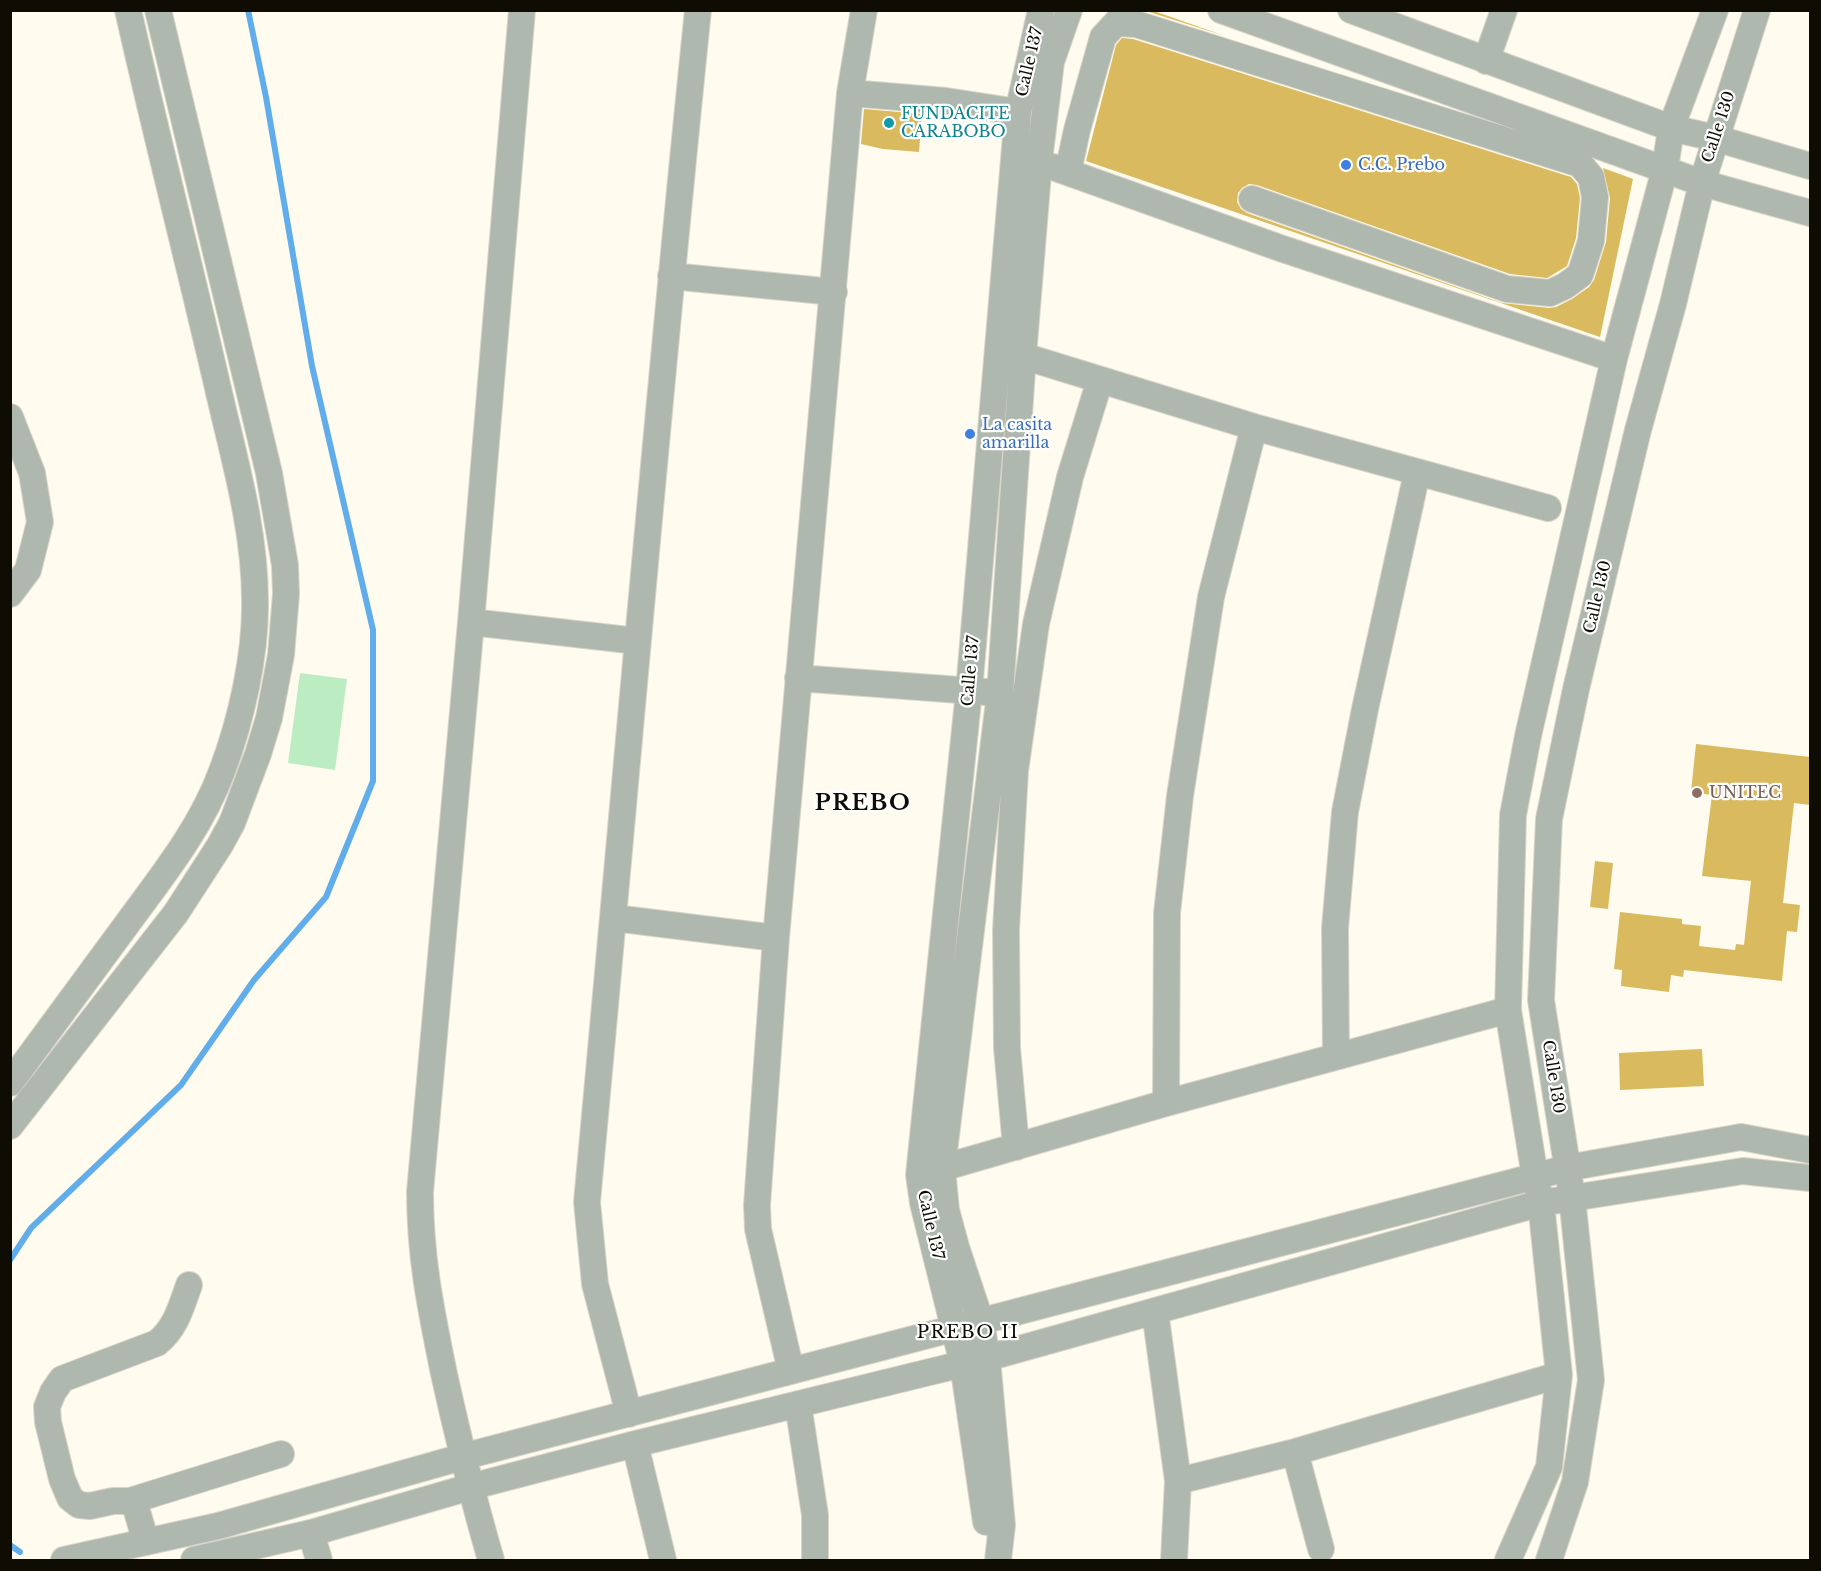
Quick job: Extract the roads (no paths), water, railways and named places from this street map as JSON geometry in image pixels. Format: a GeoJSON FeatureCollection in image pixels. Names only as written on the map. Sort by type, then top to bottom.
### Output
{"type":"FeatureCollection","features":[{"type":"Feature","properties":{"kind":"street"},"geometry":{"type":"LineString","coordinates":[[491,1560],[462,1457],[428,1295],[422,1259],[420,1192],[471,622],[522,10]]}},
{"type":"Feature","properties":{"kind":"street"},"geometry":{"type":"LineString","coordinates":[[629,1414],[595,1284],[587,1202],[637,641],[698,10]]}},
{"type":"Feature","properties":{"kind":"street"},"geometry":{"type":"LineString","coordinates":[[790,1371],[758,1229],[757,1205],[776,938],[850,93],[864,10]]}},
{"type":"Feature","properties":{"kind":"street","name":"Calle 137"},"geometry":{"type":"LineString","coordinates":[[975,1361],[955,1328],[923,1203],[919,1175],[969,691],[1018,112],[1041,10]]}},
{"type":"Feature","properties":{"kind":"street"},"geometry":{"type":"LineString","coordinates":[[985,1560],[988,1536],[975,1361],[981,1322],[946,1210],[942,1168],[1000,693],[1039,161],[1051,62],[1069,10]]}},
{"type":"Feature","properties":{"kind":"street"},"geometry":{"type":"LineString","coordinates":[[1221,10],[1702,183],[1810,213]]}},
{"type":"Feature","properties":{"kind":"street"},"geometry":{"type":"LineString","coordinates":[[1351,10],[1671,128],[1715,138],[1810,166]]}},
{"type":"Feature","properties":{"kind":"street"},"geometry":{"type":"LineString","coordinates":[[1486,61],[1504,10]]}},
{"type":"Feature","properties":{"kind":"street","name":"Calle 130"},"geometry":{"type":"LineString","coordinates":[[1508,1560],[1548,1467],[1559,1375],[1541,1203],[1508,1010],[1513,815],[1528,736],[1614,359],[1665,169],[1671,128],[1714,10]]}},
{"type":"Feature","properties":{"kind":"street","name":"Calle 130"},"geometry":{"type":"LineString","coordinates":[[1549,1560],[1575,1482],[1591,1380],[1572,1197],[1541,1000],[1549,819],[1576,689],[1638,430],[1702,183],[1757,10]]}},
{"type":"Feature","properties":{"kind":"street"},"geometry":{"type":"LineString","coordinates":[[10,1083],[174,860],[200,819],[221,773],[239,720],[249,668],[256,604],[254,561],[239,481],[130,21],[160,17],[269,473],[284,556],[286,594],[281,655],[269,718],[232,823],[176,913],[10,1126]]}},
{"type":"Feature","properties":{"kind":"street"},"geometry":{"type":"LineString","coordinates":[[1068,172],[1077,130],[1104,37],[1116,23],[1136,24],[1580,164],[1591,177],[1595,197],[1591,241],[1581,275],[1550,293],[1507,289],[1252,199]]}},
{"type":"Feature","properties":{"kind":"street"},"geometry":{"type":"LineString","coordinates":[[850,93],[946,101],[1018,112]]}},
{"type":"Feature","properties":{"kind":"street"},"geometry":{"type":"LineString","coordinates":[[1039,161],[1280,248],[1614,359]]}},
{"type":"Feature","properties":{"kind":"street"},"geometry":{"type":"LineString","coordinates":[[671,276],[834,292]]}},
{"type":"Feature","properties":{"kind":"street"},"geometry":{"type":"LineString","coordinates":[[1023,356],[1254,427],[1548,508]]}},
{"type":"Feature","properties":{"kind":"street"},"geometry":{"type":"LineString","coordinates":[[1016,1147],[1007,1048],[1006,930],[1016,771],[1036,624],[1070,477],[1100,380]]}},
{"type":"Feature","properties":{"kind":"street"},"geometry":{"type":"LineString","coordinates":[[10,417],[32,473],[40,522],[28,570],[10,594]]}},
{"type":"Feature","properties":{"kind":"street"},"geometry":{"type":"LineString","coordinates":[[1166,1103],[1167,913],[1180,796],[1211,597],[1254,427]]}},
{"type":"Feature","properties":{"kind":"street"},"geometry":{"type":"LineString","coordinates":[[1336,1056],[1335,928],[1345,812],[1365,709],[1417,473]]}},
{"type":"Feature","properties":{"kind":"street"},"geometry":{"type":"LineString","coordinates":[[471,622],[637,641]]}},
{"type":"Feature","properties":{"kind":"street"},"geometry":{"type":"LineString","coordinates":[[798,678],[1000,693]]}},
{"type":"Feature","properties":{"kind":"street"},"geometry":{"type":"LineString","coordinates":[[150,892],[176,913]]}},
{"type":"Feature","properties":{"kind":"street"},"geometry":{"type":"LineString","coordinates":[[614,918],[776,938]]}},
{"type":"Feature","properties":{"kind":"street"},"geometry":{"type":"LineString","coordinates":[[942,1168],[1166,1103],[1508,1010]]}},
{"type":"Feature","properties":{"kind":"street"},"geometry":{"type":"LineString","coordinates":[[64,1560],[218,1526],[462,1457],[1567,1168],[1741,1137],[1810,1150]]}},
{"type":"Feature","properties":{"kind":"street"},"geometry":{"type":"LineString","coordinates":[[194,1560],[311,1533],[470,1486],[975,1361],[1541,1203],[1743,1171],[1810,1178]]}},
{"type":"Feature","properties":{"kind":"street"},"geometry":{"type":"LineString","coordinates":[[189,1285],[177,1319],[167,1335],[157,1343],[62,1379],[53,1392],[47,1407],[48,1422],[70,1498],[79,1505],[90,1506],[113,1501],[130,1501],[281,1454]]}},
{"type":"Feature","properties":{"kind":"street"},"geometry":{"type":"LineString","coordinates":[[1155,1311],[1178,1481],[1174,1560]]}},
{"type":"Feature","properties":{"kind":"street"},"geometry":{"type":"LineString","coordinates":[[975,1361],[1002,1525],[998,1560]]}},
{"type":"Feature","properties":{"kind":"street"},"geometry":{"type":"LineString","coordinates":[[1178,1481],[1295,1452],[1559,1375]]}},
{"type":"Feature","properties":{"kind":"street"},"geometry":{"type":"LineString","coordinates":[[798,1404],[814,1515],[815,1560]]}},
{"type":"Feature","properties":{"kind":"street"},"geometry":{"type":"LineString","coordinates":[[635,1444],[663,1560]]}},
{"type":"Feature","properties":{"kind":"street"},"geometry":{"type":"LineString","coordinates":[[1295,1452],[1322,1549]]}},
{"type":"Feature","properties":{"kind":"street"},"geometry":{"type":"LineString","coordinates":[[130,1501],[136,1508],[146,1542]]}},
{"type":"Feature","properties":{"kind":"street"},"geometry":{"type":"LineString","coordinates":[[311,1533],[319,1560]]}},
{"type":"Feature","properties":{"kind":"waterway"},"geometry":{"type":"LineString","coordinates":[[10,1260],[31,1228],[181,1085],[254,980],[326,897],[373,781],[373,630],[312,366],[266,97],[248,10]]}},
{"type":"Feature","properties":{"kind":"waterway"},"geometry":{"type":"LineString","coordinates":[[10,1545],[20,1552]]}},
{"type":"Feature","properties":{"kind":"place","name":"FUNDACITE CARABOBO"},"geometry":{"type":"Point","coordinates":[889,123]}},
{"type":"Feature","properties":{"kind":"place","name":"C.C. Prebo"},"geometry":{"type":"Point","coordinates":[1346,165]}},
{"type":"Feature","properties":{"kind":"place","name":"La casita amarilla"},"geometry":{"type":"Point","coordinates":[970,434]}},
{"type":"Feature","properties":{"kind":"place","name":"UNITEC"},"geometry":{"type":"Point","coordinates":[1697,793]}},
{"type":"Feature","properties":{"kind":"district","name":"PREBO"},"geometry":{"type":"Point","coordinates":[863,804]}},
{"type":"Feature","properties":{"kind":"district","name":"PREBO II"},"geometry":{"type":"Point","coordinates":[968,1333]}}]}
